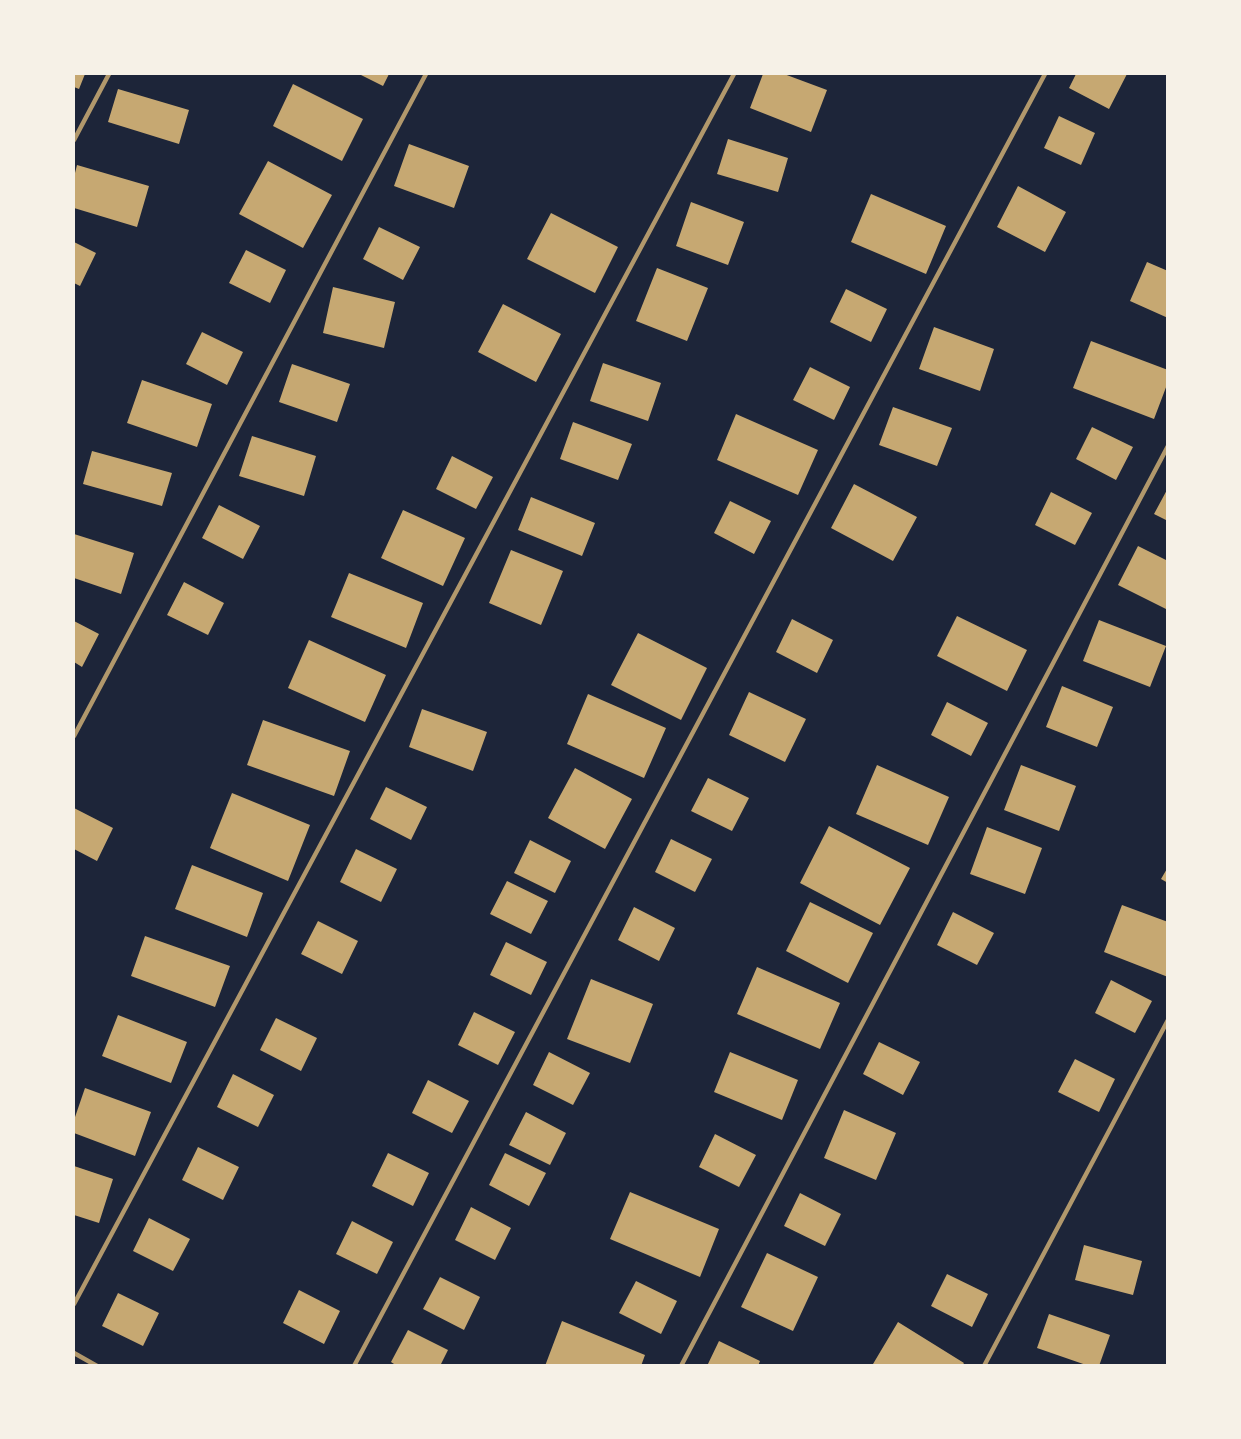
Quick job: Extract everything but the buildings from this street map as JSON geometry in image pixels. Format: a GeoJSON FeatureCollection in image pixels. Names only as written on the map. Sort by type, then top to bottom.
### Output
{"type":"FeatureCollection","features":[{"type":"Feature","properties":{"kind":"lane"},"geometry":{"type":"LineString","coordinates":[[74,140],[109,74]]}},
{"type":"Feature","properties":{"kind":"lane"},"geometry":{"type":"LineString","coordinates":[[74,736],[426,74]]}},
{"type":"Feature","properties":{"kind":"lane"},"geometry":{"type":"LineString","coordinates":[[74,1304],[734,74]]}},
{"type":"Feature","properties":{"kind":"lane"},"geometry":{"type":"LineString","coordinates":[[354,1365],[1045,74]]}},
{"type":"Feature","properties":{"kind":"lane"},"geometry":{"type":"LineString","coordinates":[[681,1365],[1167,446]]}},
{"type":"Feature","properties":{"kind":"lane"},"geometry":{"type":"LineString","coordinates":[[984,1365],[1167,1020]]}},
{"type":"Feature","properties":{"kind":"lane"},"geometry":{"type":"LineString","coordinates":[[74,1353],[97,1365]]}},
{"type":"Feature","properties":{"kind":"shaded area"},"geometry":{"type":"Polygon","coordinates":[[[74,74],[1167,74],[1167,1365],[74,1365],[74,74]]]}}]}
